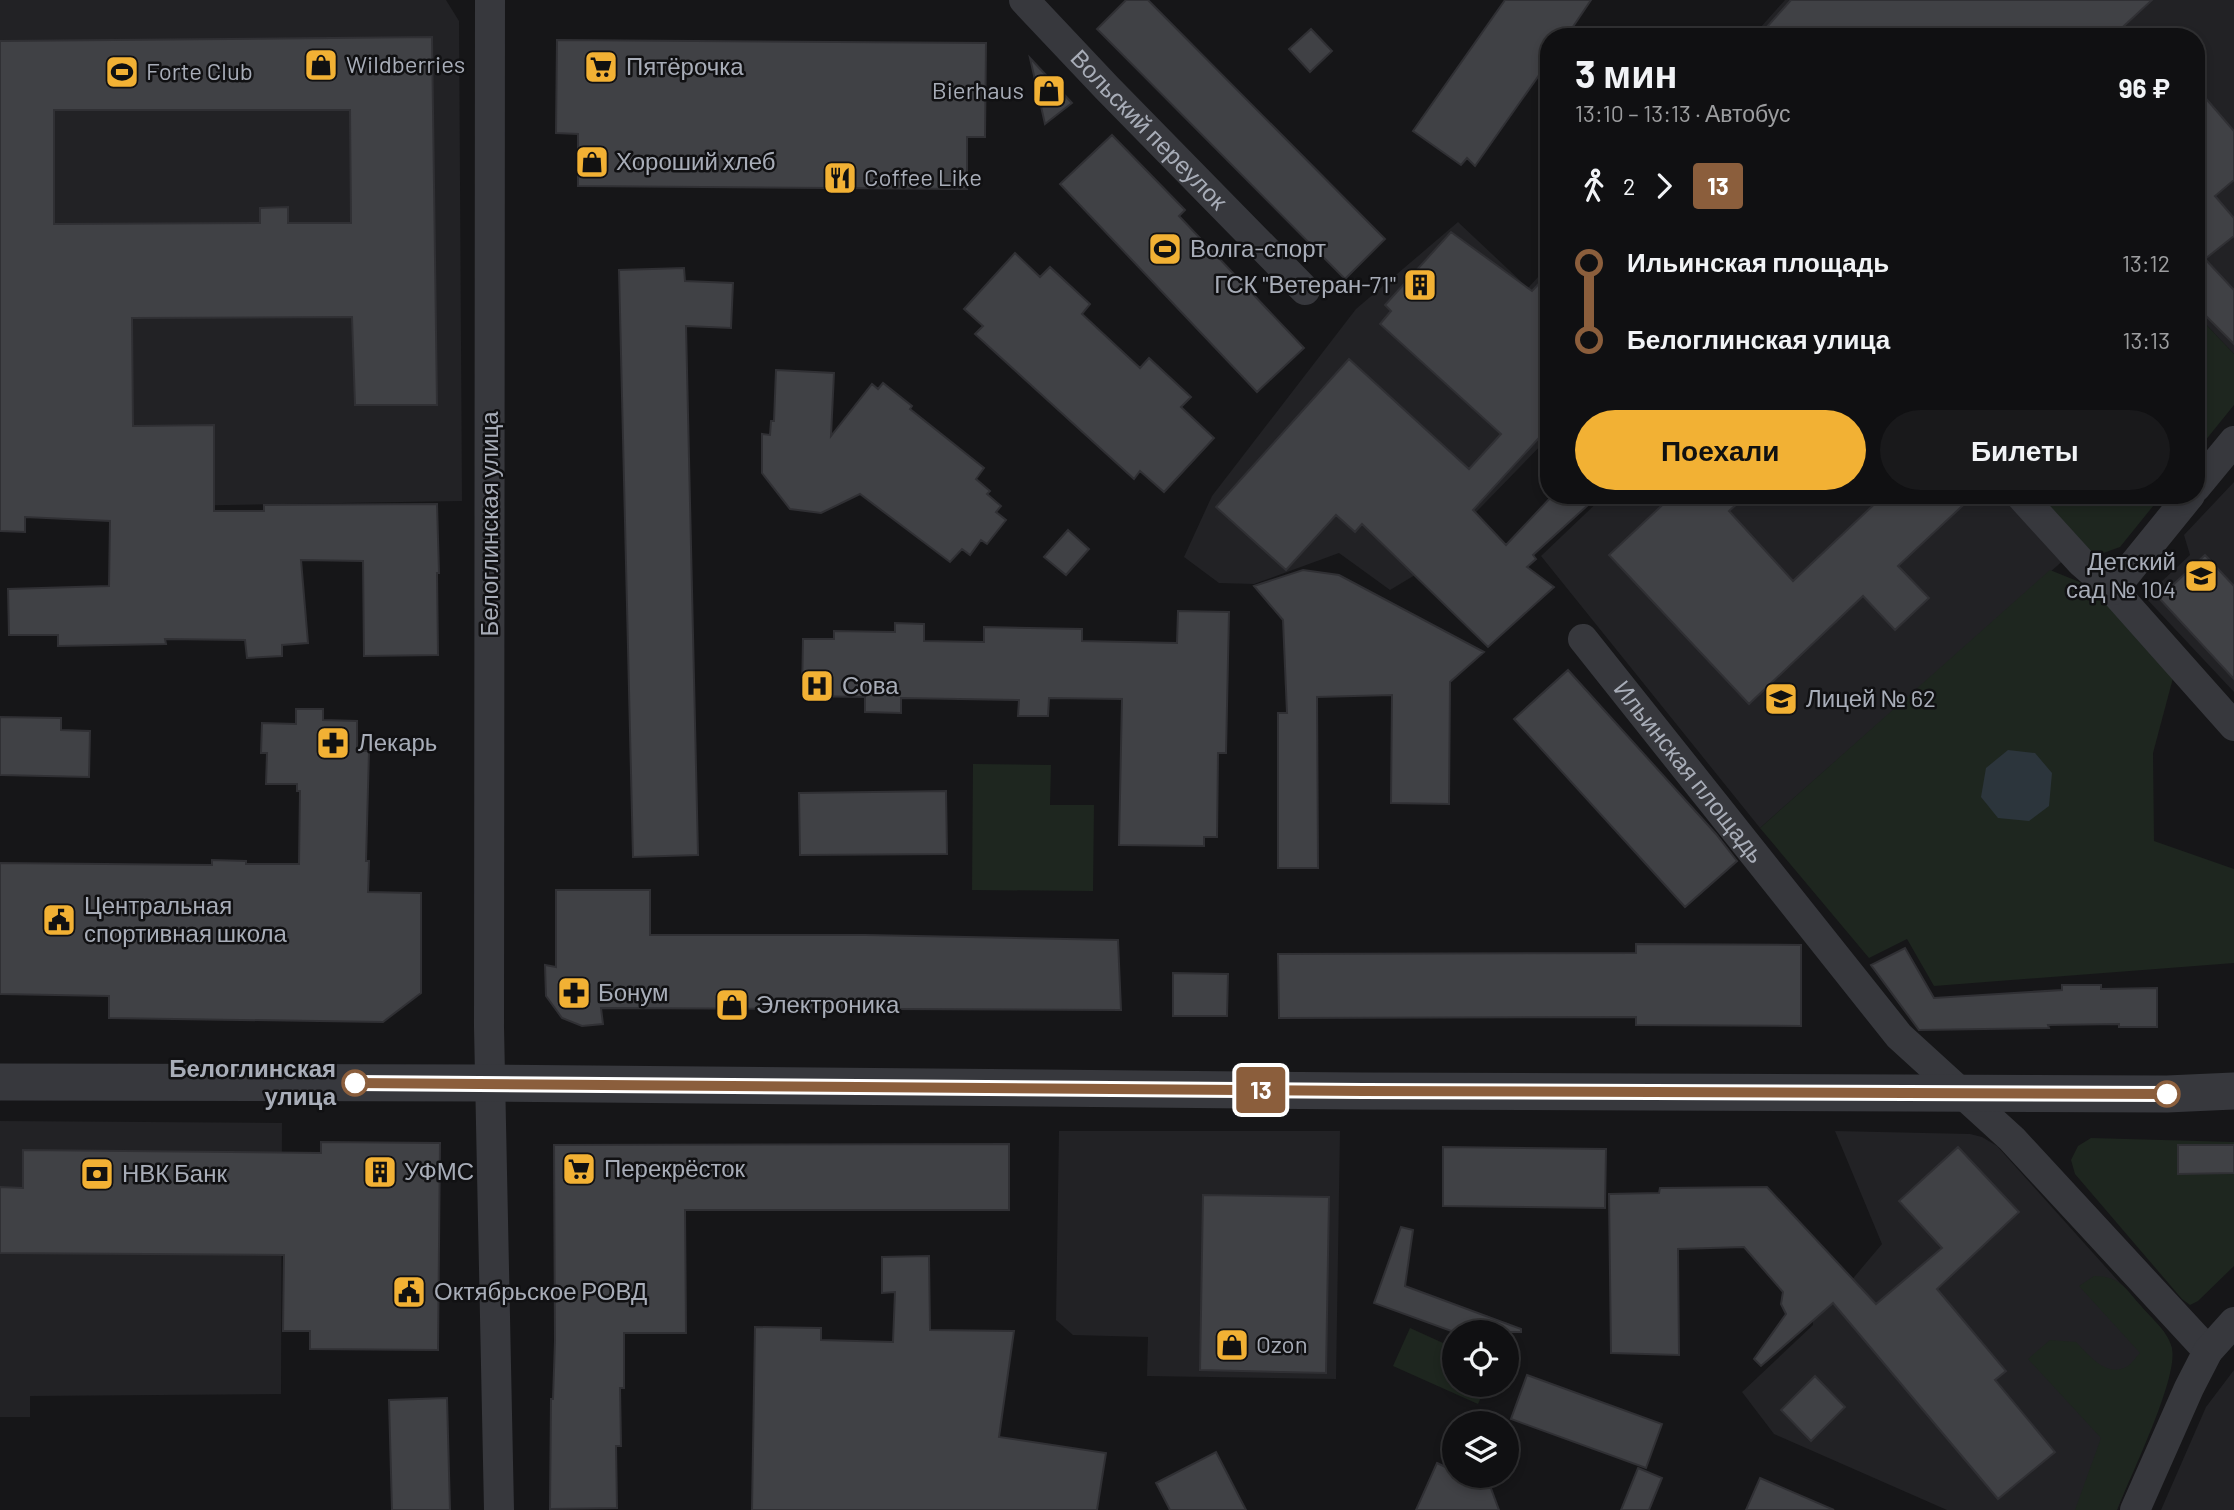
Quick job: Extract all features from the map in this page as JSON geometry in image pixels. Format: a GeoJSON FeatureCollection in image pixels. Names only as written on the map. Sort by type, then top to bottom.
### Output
{"type":"FeatureCollection","features":[{"type":"Feature","properties":{"kind":"street","name":"Белоглинская улица"},"geometry":{"type":"LineString","coordinates":[[490,0],[490,1083],[499,1510]]}},
{"type":"Feature","properties":{"kind":"street","name":"Вольский переулок"},"geometry":{"type":"LineString","coordinates":[[1024,0],[1305,290]]}},
{"type":"Feature","properties":{"kind":"street"},"geometry":{"type":"LineString","coordinates":[[2205,476],[2234,441]]}},
{"type":"Feature","properties":{"kind":"street"},"geometry":{"type":"LineString","coordinates":[[2028,504],[2081,562],[2113,590],[2234,726]]}},
{"type":"Feature","properties":{"kind":"street"},"geometry":{"type":"LineString","coordinates":[[2113,590],[2183,504]]}},
{"type":"Feature","properties":{"kind":"street","name":"Ильинская площадь"},"geometry":{"type":"LineString","coordinates":[[1583,639],[1899,1036],[2012,1139],[2208,1351]]}},
{"type":"Feature","properties":{"kind":"street"},"geometry":{"type":"LineString","coordinates":[[0,1082],[490,1083],[1363,1091],[2167,1094],[2234,1091]]}},
{"type":"Feature","properties":{"kind":"street"},"geometry":{"type":"LineString","coordinates":[[2135,1510],[2208,1351],[2234,1322]]}},
{"type":"Feature","properties":{"kind":"shaded area"},"geometry":{"type":"Polygon","coordinates":[[[0,0],[446,0],[459,21],[462,501],[0,509],[0,0]]]}},
{"type":"Feature","properties":{"kind":"shaded area"},"geometry":{"type":"Polygon","coordinates":[[[1785,0],[2234,0],[2234,354],[2205,323],[2205,28],[1760,28],[1785,0]]]}},
{"type":"Feature","properties":{"kind":"shaded area"},"geometry":{"type":"Polygon","coordinates":[[[1458,222],[1528,288],[1540,275],[1540,446],[1415,575],[1390,590],[1339,553],[1254,584],[1219,583],[1184,557],[1212,496],[1356,309],[1458,222]]]}},
{"type":"Feature","properties":{"kind":"shaded area"},"geometry":{"type":"Polygon","coordinates":[[[2205,323],[2234,354],[2234,405],[2205,441],[2205,323]]]}},
{"type":"Feature","properties":{"kind":"shaded area","name":"Детский сад № 104"},"geometry":{"type":"Polygon","coordinates":[[[2234,482],[2234,692],[2145,597],[2190,555],[2184,535],[2234,482]]]}},
{"type":"Feature","properties":{"kind":"shaded area","name":"Лицей № 62"},"geometry":{"type":"Polygon","coordinates":[[[1596,504],[2015,504],[2066,558],[1760,828],[1541,556],[1596,504]]]}},
{"type":"Feature","properties":{"kind":"shaded area"},"geometry":{"type":"Polygon","coordinates":[[[2048,504],[2155,504],[2120,547],[2095,556],[2048,504]]]}},
{"type":"Feature","properties":{"kind":"shaded area"},"geometry":{"type":"Polygon","coordinates":[[[2050,570],[2092,587],[2173,678],[2153,753],[2154,841],[2234,869],[2234,963],[1934,986],[1907,939],[1869,958],[1760,828],[2050,570]]]}},
{"type":"Feature","properties":{"kind":"shaded area"},"geometry":{"type":"Polygon","coordinates":[[[2008,750],[2035,753],[2052,773],[2049,806],[2029,821],[1998,818],[1981,797],[1986,768],[2008,750]]]}},
{"type":"Feature","properties":{"kind":"shaded area"},"geometry":{"type":"Polygon","coordinates":[[[973,764],[1051,765],[1050,805],[1094,805],[1093,891],[972,890],[973,764]]]}},
{"type":"Feature","properties":{"kind":"shaded area"},"geometry":{"type":"Polygon","coordinates":[[[0,1121],[282,1123],[281,1394],[30,1396],[30,1417],[0,1417],[0,1121]]]}},
{"type":"Feature","properties":{"kind":"shaded area"},"geometry":{"type":"Polygon","coordinates":[[[1059,1131],[1340,1131],[1336,1379],[1147,1376],[1148,1337],[1073,1335],[1056,1320],[1059,1131]]]}},
{"type":"Feature","properties":{"kind":"shaded area"},"geometry":{"type":"Polygon","coordinates":[[[1835,1131],[1970,1134],[1982,1137],[1997,1146],[2164,1332],[2172,1348],[2163,1396],[2117,1510],[1947,1510],[1774,1434],[1742,1392],[1813,1325],[1813,1319],[1850,1282],[1882,1244],[1835,1131]]]}},
{"type":"Feature","properties":{"kind":"shaded area"},"geometry":{"type":"Polygon","coordinates":[[[2091,1138],[2234,1142],[2234,1266],[2198,1301],[2190,1305],[2182,1299],[2075,1174],[2071,1160],[2078,1146],[2091,1138]]]}},
{"type":"Feature","properties":{"kind":"shaded area"},"geometry":{"type":"Polygon","coordinates":[[[2094,1276],[2110,1278],[2126,1289],[2164,1331],[2172,1349],[2172,1363],[2161,1404],[2117,1510],[2075,1510],[2101,1438],[2028,1359],[2050,1340],[2076,1342],[2099,1364],[2113,1370],[2128,1366],[2140,1353],[2079,1286],[2094,1276]]]}},
{"type":"Feature","properties":{"kind":"shaded area"},"geometry":{"type":"Polygon","coordinates":[[[1410,1328],[1442,1343],[1442,1388],[1393,1366],[1410,1328]]]}},
{"type":"Feature","properties":{"kind":"shaded area"},"geometry":{"type":"Polygon","coordinates":[[[2234,1370],[2234,1510],[2161,1510],[2206,1407],[2234,1370]]]}},
{"type":"Feature","properties":{"kind":"shaded area"},"geometry":{"type":"Polygon","coordinates":[[[1462,1397],[1481,1397],[1478,1404],[1462,1397]]]}},
{"type":"Feature","properties":{"kind":"building"},"geometry":{"type":"Polygon","coordinates":[[[1126,0],[1148,0],[1385,239],[1345,279],[1097,29],[1126,0]]]}},
{"type":"Feature","properties":{"kind":"building"},"geometry":{"type":"Polygon","coordinates":[[[1505,0],[1591,0],[1572,28],[1540,28],[1540,74],[1475,166],[1467,158],[1461,165],[1413,131],[1505,0]]]}},
{"type":"Feature","properties":{"kind":"building"},"geometry":{"type":"Polygon","coordinates":[[[1791,0],[2152,0],[2122,28],[1766,28],[1791,0]]]}},
{"type":"Feature","properties":{"kind":"building"},"geometry":{"type":"Polygon","coordinates":[[[1311,29],[1332,51],[1310,72],[1289,49],[1311,29]]]}},
{"type":"Feature","properties":{"kind":"building"},"geometry":{"type":"Polygon","coordinates":[[[432,37],[437,405],[355,405],[352,317],[132,318],[133,426],[214,425],[214,511],[264,511],[264,505],[437,504],[438,655],[364,656],[363,561],[301,560],[308,643],[282,645],[282,656],[247,658],[245,640],[165,639],[166,644],[58,646],[58,635],[9,635],[8,589],[109,586],[110,521],[25,517],[25,532],[0,531],[0,41],[432,37]],[[54,110],[54,224],[260,223],[260,208],[288,207],[288,223],[351,223],[350,110],[54,110]]]}},
{"type":"Feature","properties":{"kind":"building"},"geometry":{"type":"Polygon","coordinates":[[[557,40],[986,43],[985,137],[967,137],[967,189],[578,186],[578,134],[556,133],[557,40]]]}},
{"type":"Feature","properties":{"kind":"building","name":"Bierhaus"},"geometry":{"type":"Polygon","coordinates":[[[1030,58],[1072,103],[1045,124],[1030,58]]]}},
{"type":"Feature","properties":{"kind":"building"},"geometry":{"type":"Polygon","coordinates":[[[2205,97],[2234,131],[2234,180],[2215,196],[2234,218],[2234,236],[2205,259],[2205,97]]]}},
{"type":"Feature","properties":{"kind":"building","name":"Волга-спорт"},"geometry":{"type":"Polygon","coordinates":[[[1112,135],[1185,210],[1179,216],[1304,348],[1257,392],[1060,184],[1112,135]]]}},
{"type":"Feature","properties":{"kind":"building"},"geometry":{"type":"Polygon","coordinates":[[[1451,232],[1532,291],[1540,283],[1540,437],[1473,510],[1506,545],[1545,504],[1589,504],[1533,555],[1536,559],[1527,567],[1554,587],[1488,647],[1362,524],[1355,532],[1336,515],[1286,570],[1216,507],[1349,359],[1469,469],[1501,434],[1380,324],[1391,311],[1385,305],[1451,232]]]}},
{"type":"Feature","properties":{"kind":"building"},"geometry":{"type":"Polygon","coordinates":[[[1015,253],[1040,277],[1050,267],[1090,304],[1082,314],[1140,368],[1149,358],[1191,397],[1181,407],[1214,438],[1164,492],[1140,471],[1134,479],[975,334],[983,326],[964,309],[1015,253]]]}},
{"type":"Feature","properties":{"kind":"building"},"geometry":{"type":"Polygon","coordinates":[[[2205,259],[2234,290],[2234,344],[2205,315],[2205,259]]]}},
{"type":"Feature","properties":{"kind":"building"},"geometry":{"type":"Polygon","coordinates":[[[684,268],[685,281],[733,283],[731,328],[686,326],[698,855],[633,857],[619,270],[684,268]]]}},
{"type":"Feature","properties":{"kind":"building"},"geometry":{"type":"Polygon","coordinates":[[[776,370],[834,373],[831,436],[872,384],[878,389],[883,383],[912,406],[910,409],[984,468],[976,479],[990,491],[987,494],[1001,506],[996,512],[1006,520],[987,544],[981,540],[970,555],[962,549],[950,562],[860,494],[821,513],[790,509],[762,473],[762,434],[770,435],[771,421],[774,421],[776,370]]]}},
{"type":"Feature","properties":{"kind":"building"},"geometry":{"type":"Polygon","coordinates":[[[1663,504],[1737,504],[1729,511],[1793,581],[1874,504],[1964,504],[1898,566],[1929,598],[1895,630],[1863,596],[1749,704],[1609,555],[1663,504]]]}},
{"type":"Feature","properties":{"kind":"building"},"geometry":{"type":"Polygon","coordinates":[[[1068,530],[1089,549],[1066,575],[1044,557],[1068,530]]]}},
{"type":"Feature","properties":{"kind":"building"},"geometry":{"type":"Polygon","coordinates":[[[2205,555],[2234,586],[2234,679],[2159,598],[2205,555]]]}},
{"type":"Feature","properties":{"kind":"building"},"geometry":{"type":"Polygon","coordinates":[[[1303,570],[1339,575],[1484,652],[1450,682],[1449,804],[1391,803],[1392,695],[1317,697],[1318,868],[1278,868],[1278,713],[1287,713],[1283,620],[1254,586],[1303,570]]]}},
{"type":"Feature","properties":{"kind":"building"},"geometry":{"type":"Polygon","coordinates":[[[1178,611],[1229,612],[1226,753],[1218,753],[1217,837],[1204,837],[1204,846],[1119,845],[1122,699],[1049,698],[1048,716],[1018,716],[1019,700],[901,698],[901,713],[865,712],[865,697],[802,696],[803,639],[834,639],[834,631],[895,632],[895,623],[924,624],[924,641],[984,642],[984,627],[1082,629],[1082,641],[1177,643],[1178,611]]]}},
{"type":"Feature","properties":{"kind":"building"},"geometry":{"type":"Polygon","coordinates":[[[1568,670],[1716,834],[1737,861],[1685,907],[1514,719],[1568,670]]]}},
{"type":"Feature","properties":{"kind":"building"},"geometry":{"type":"Polygon","coordinates":[[[296,709],[323,709],[323,720],[357,721],[357,751],[369,751],[366,861],[369,861],[368,892],[421,893],[421,993],[383,1022],[109,1018],[109,996],[0,994],[0,863],[212,865],[212,860],[246,861],[246,864],[299,864],[300,791],[297,791],[297,784],[266,784],[267,753],[261,753],[262,723],[296,724],[296,709]]]}},
{"type":"Feature","properties":{"kind":"building"},"geometry":{"type":"Polygon","coordinates":[[[0,717],[61,718],[61,730],[90,731],[89,777],[0,775],[0,717]]]}},
{"type":"Feature","properties":{"kind":"building"},"geometry":{"type":"Polygon","coordinates":[[[946,791],[947,854],[800,855],[799,793],[946,791]]]}},
{"type":"Feature","properties":{"kind":"building"},"geometry":{"type":"Polygon","coordinates":[[[556,890],[650,890],[650,935],[866,935],[1118,940],[1121,1010],[601,1008],[603,1024],[582,1026],[562,1018],[546,996],[545,965],[556,967],[556,890]]]}},
{"type":"Feature","properties":{"kind":"building"},"geometry":{"type":"Polygon","coordinates":[[[1636,944],[1801,945],[1801,1026],[1636,1025],[1636,1017],[1279,1018],[1278,954],[1636,953],[1636,944]]]}},
{"type":"Feature","properties":{"kind":"building"},"geometry":{"type":"Polygon","coordinates":[[[1905,948],[1934,998],[2062,990],[2062,985],[2101,985],[2101,989],[2157,988],[2157,1027],[2119,1027],[2119,1024],[1919,1030],[1871,965],[1905,948]]]}},
{"type":"Feature","properties":{"kind":"building"},"geometry":{"type":"Polygon","coordinates":[[[1173,973],[1228,974],[1227,1016],[1173,1016],[1173,973]]]}},
{"type":"Feature","properties":{"kind":"building"},"geometry":{"type":"Polygon","coordinates":[[[321,1142],[440,1143],[438,1350],[310,1349],[310,1331],[283,1331],[284,1255],[0,1253],[0,1187],[23,1188],[23,1150],[321,1153],[321,1142]]]}},
{"type":"Feature","properties":{"kind":"building"},"geometry":{"type":"Polygon","coordinates":[[[1009,1144],[1009,1210],[685,1210],[686,1333],[624,1333],[624,1388],[620,1388],[621,1446],[616,1446],[617,1508],[550,1509],[551,1399],[555,1341],[554,1145],[1009,1144]]]}},
{"type":"Feature","properties":{"kind":"building"},"geometry":{"type":"Polygon","coordinates":[[[2178,1145],[2234,1145],[2234,1173],[2178,1174],[2178,1145]]]}},
{"type":"Feature","properties":{"kind":"building"},"geometry":{"type":"Polygon","coordinates":[[[1443,1147],[1606,1149],[1605,1208],[1443,1206],[1443,1147]]]}},
{"type":"Feature","properties":{"kind":"building"},"geometry":{"type":"Polygon","coordinates":[[[1958,1147],[2019,1212],[1937,1289],[2006,1371],[1995,1380],[2055,1452],[1998,1499],[1833,1303],[1761,1366],[1754,1359],[1786,1314],[1781,1304],[1783,1292],[1744,1247],[1678,1249],[1679,1355],[1611,1353],[1609,1194],[1659,1193],[1660,1188],[1767,1187],[1876,1304],[1942,1248],[1899,1201],[1958,1147]]]}},
{"type":"Feature","properties":{"kind":"building"},"geometry":{"type":"Polygon","coordinates":[[[1203,1195],[1329,1197],[1326,1373],[1200,1370],[1203,1195]]]}},
{"type":"Feature","properties":{"kind":"building"},"geometry":{"type":"Polygon","coordinates":[[[1401,1227],[1413,1230],[1405,1286],[1497,1320],[1442,1320],[1442,1328],[1374,1303],[1401,1227]]]}},
{"type":"Feature","properties":{"kind":"building"},"geometry":{"type":"Polygon","coordinates":[[[929,1256],[930,1330],[1014,1331],[999,1437],[1106,1453],[1097,1510],[752,1510],[755,1327],[821,1328],[821,1340],[893,1342],[895,1292],[882,1293],[882,1257],[929,1256]]]}},
{"type":"Feature","properties":{"kind":"building"},"geometry":{"type":"Polygon","coordinates":[[[1527,1375],[1662,1424],[1646,1468],[1519,1422],[1519,1411],[1514,1411],[1527,1375]]]}},
{"type":"Feature","properties":{"kind":"building"},"geometry":{"type":"Polygon","coordinates":[[[1815,1376],[1845,1407],[1811,1441],[1781,1410],[1815,1376]]]}},
{"type":"Feature","properties":{"kind":"building"},"geometry":{"type":"Polygon","coordinates":[[[447,1398],[450,1510],[392,1510],[389,1400],[447,1398]]]}},
{"type":"Feature","properties":{"kind":"building"},"geometry":{"type":"Polygon","coordinates":[[[1216,1452],[1246,1510],[1170,1510],[1156,1483],[1216,1452]]]}},
{"type":"Feature","properties":{"kind":"building"},"geometry":{"type":"Polygon","coordinates":[[[1437,1463],[1442,1465],[1442,1488],[1491,1488],[1499,1510],[1416,1510],[1437,1463]]]}},
{"type":"Feature","properties":{"kind":"building"},"geometry":{"type":"Polygon","coordinates":[[[1638,1468],[1662,1478],[1649,1510],[1621,1510],[1638,1468]]]}},
{"type":"Feature","properties":{"kind":"building"},"geometry":{"type":"Polygon","coordinates":[[[1760,1478],[1834,1510],[1746,1510],[1760,1478]]]}},
{"type":"Feature","properties":{"kind":"bus line","name":"13"},"geometry":{"type":"LineString","coordinates":[[355,1083],[2167,1094]]}},
{"type":"Feature","properties":{"kind":"place","name":"Wildberries"},"geometry":{"type":"Point","coordinates":[321,65]}},
{"type":"Feature","properties":{"kind":"place","name":"Пятёрочка"},"geometry":{"type":"Point","coordinates":[601,67]}},
{"type":"Feature","properties":{"kind":"place","name":"Forte Club"},"geometry":{"type":"Point","coordinates":[122,72]}},
{"type":"Feature","properties":{"kind":"place","name":"Bierhaus"},"geometry":{"type":"Point","coordinates":[1049,91]}},
{"type":"Feature","properties":{"kind":"place","name":"Хороший хлеб"},"geometry":{"type":"Point","coordinates":[592,162]}},
{"type":"Feature","properties":{"kind":"place","name":"Coffee Like"},"geometry":{"type":"Point","coordinates":[840,178]}},
{"type":"Feature","properties":{"kind":"place","name":"Волга-спорт"},"geometry":{"type":"Point","coordinates":[1165,249]}},
{"type":"Feature","properties":{"kind":"place","name":"ГСК \"Ветеран-71\""},"geometry":{"type":"Point","coordinates":[1420,285]}},
{"type":"Feature","properties":{"kind":"place","name":"Детский сад № 104"},"geometry":{"type":"Point","coordinates":[2201,576]}},
{"type":"Feature","properties":{"kind":"place","name":"Сова"},"geometry":{"type":"Point","coordinates":[817,686]}},
{"type":"Feature","properties":{"kind":"place","name":"Лицей № 62"},"geometry":{"type":"Point","coordinates":[1781,699]}},
{"type":"Feature","properties":{"kind":"place","name":"Лекарь"},"geometry":{"type":"Point","coordinates":[333,743]}},
{"type":"Feature","properties":{"kind":"place","name":"Центральная спортивная школа"},"geometry":{"type":"Point","coordinates":[59,920]}},
{"type":"Feature","properties":{"kind":"place","name":"Бонум"},"geometry":{"type":"Point","coordinates":[574,993]}},
{"type":"Feature","properties":{"kind":"place","name":"Электроника"},"geometry":{"type":"Point","coordinates":[732,1005]}},
{"type":"Feature","properties":{"kind":"place","name":"Белоглинская улица"},"geometry":{"type":"Point","coordinates":[355,1083]}},
{"type":"Feature","properties":{"kind":"place","name":"Перекрёсток"},"geometry":{"type":"Point","coordinates":[579,1169]}},
{"type":"Feature","properties":{"kind":"place","name":"УФМС"},"geometry":{"type":"Point","coordinates":[380,1172]}},
{"type":"Feature","properties":{"kind":"place","name":"НВК Банк"},"geometry":{"type":"Point","coordinates":[97,1174]}},
{"type":"Feature","properties":{"kind":"place","name":"Октябрьское РОВД"},"geometry":{"type":"Point","coordinates":[409,1292]}},
{"type":"Feature","properties":{"kind":"place","name":"Ozon"},"geometry":{"type":"Point","coordinates":[1232,1345]}}]}
